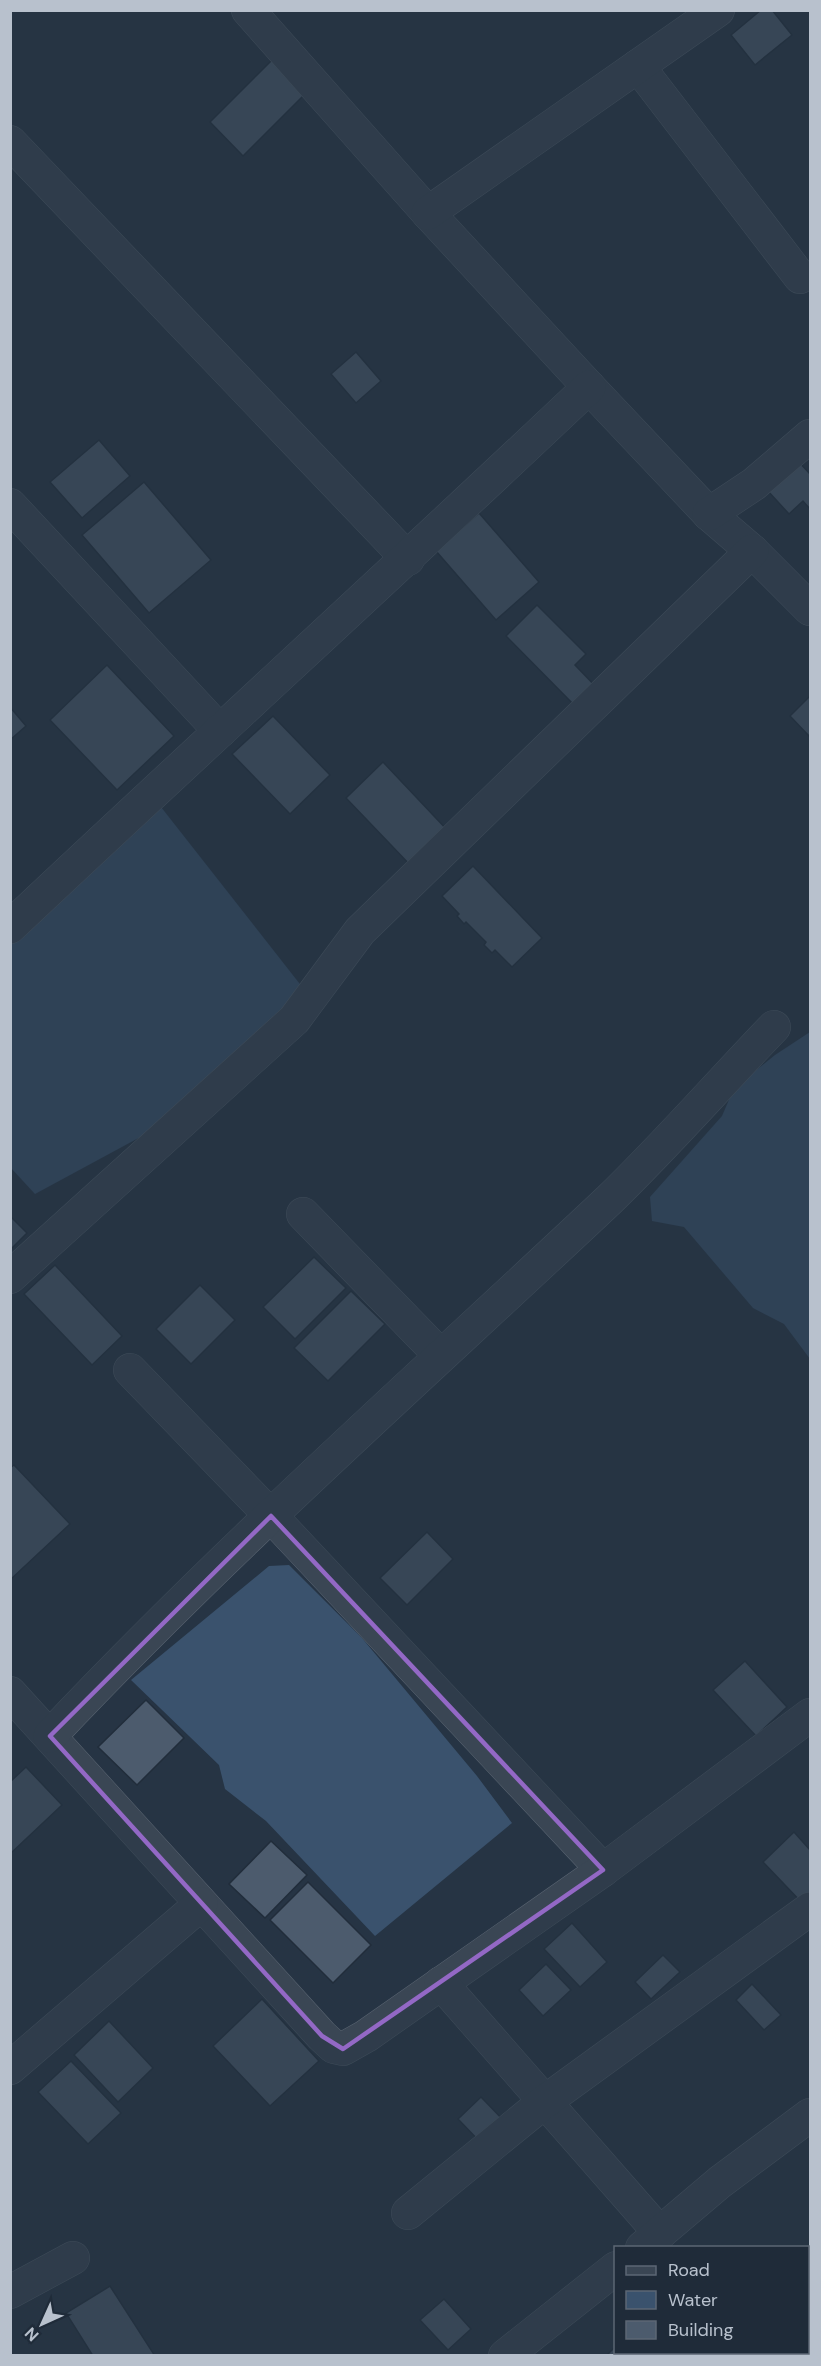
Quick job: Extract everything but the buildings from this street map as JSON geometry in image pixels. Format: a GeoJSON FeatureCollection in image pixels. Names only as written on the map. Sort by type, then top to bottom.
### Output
{"type":"FeatureCollection","features":[{"type":"Feature","properties":{"kind":"street"},"geometry":{"type":"LineString","coordinates":[[248,10],[428,213],[589,387],[709,514],[752,551],[810,609]]}},
{"type":"Feature","properties":{"kind":"street"},"geometry":{"type":"LineString","coordinates":[[428,213],[718,10]]}},
{"type":"Feature","properties":{"kind":"street"},"geometry":{"type":"LineString","coordinates":[[638,66],[800,277]]}},
{"type":"Feature","properties":{"kind":"street"},"geometry":{"type":"LineString","coordinates":[[10,142],[408,559]]}},
{"type":"Feature","properties":{"kind":"street"},"geometry":{"type":"LineString","coordinates":[[10,927],[408,559],[589,387]]}},
{"type":"Feature","properties":{"kind":"street"},"geometry":{"type":"LineString","coordinates":[[709,514],[754,484],[810,436]]}},
{"type":"Feature","properties":{"kind":"street"},"geometry":{"type":"LineString","coordinates":[[10,505],[220,731]]}},
{"type":"Feature","properties":{"kind":"street"},"geometry":{"type":"LineString","coordinates":[[10,1277],[294,1020],[360,930],[752,551]]}},
{"type":"Feature","properties":{"kind":"street"},"geometry":{"type":"LineString","coordinates":[[50,1736],[271,1516],[440,1355],[611,1198],[774,1027]]}},
{"type":"Feature","properties":{"kind":"street"},"geometry":{"type":"LineString","coordinates":[[303,1214],[440,1355]]}},
{"type":"Feature","properties":{"kind":"street"},"geometry":{"type":"LineString","coordinates":[[130,1370],[271,1516],[603,1870]]}},
{"type":"Feature","properties":{"kind":"street"},"geometry":{"type":"LineString","coordinates":[[10,1693],[201,1905],[334,2047],[343,2049],[366,2037],[603,1870],[810,1715]]}},
{"type":"Feature","properties":{"kind":"street"},"geometry":{"type":"LineString","coordinates":[[10,2068],[201,1905]]}},
{"type":"Feature","properties":{"kind":"street"},"geometry":{"type":"LineString","coordinates":[[408,2213],[543,2103],[810,1909]]}},
{"type":"Feature","properties":{"kind":"street"},"geometry":{"type":"LineString","coordinates":[[441,1983],[543,2103],[651,2240],[720,2182],[810,2115]]}},
{"type":"Feature","properties":{"kind":"street"},"geometry":{"type":"LineString","coordinates":[[10,2292],[73,2258]]}},
{"type":"Feature","properties":{"kind":"street"},"geometry":{"type":"LineString","coordinates":[[505,2355],[614,2269]]}},
{"type":"Feature","properties":{"kind":"highlighted area"},"geometry":{"type":"Polygon","coordinates":[[[271,1516],[603,1870],[343,2049],[322,2036],[50,1736],[271,1516]]]}},
{"type":"Feature","properties":{"kind":"water"},"geometry":{"type":"Polygon","coordinates":[[[150,793],[303,988],[194,1108],[35,1194],[11,1168],[11,926],[150,793]]]}},
{"type":"Feature","properties":{"kind":"water"},"geometry":{"type":"Polygon","coordinates":[[[810,1032],[810,1359],[784,1324],[753,1308],[684,1227],[652,1221],[650,1197],[722,1116],[734,1088],[775,1055],[810,1032]]]}},
{"type":"Feature","properties":{"kind":"water"},"geometry":{"type":"Polygon","coordinates":[[[289,1565],[362,1638],[477,1776],[512,1823],[375,1936],[266,1821],[225,1789],[219,1765],[131,1680],[269,1566],[289,1565]]]}}]}
